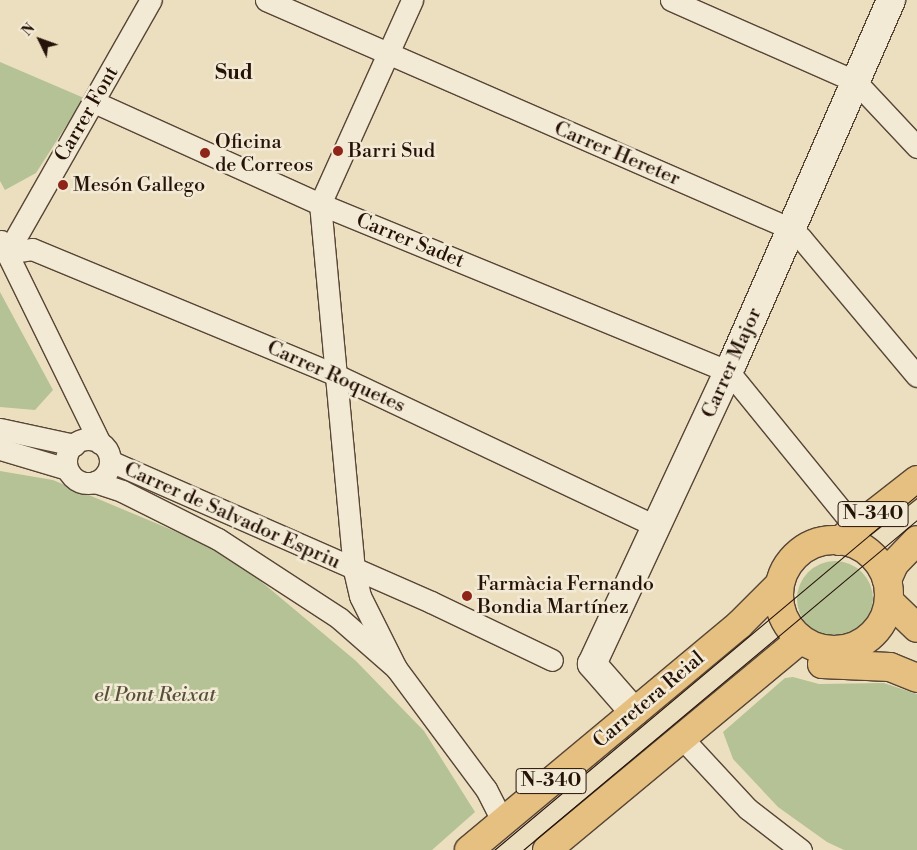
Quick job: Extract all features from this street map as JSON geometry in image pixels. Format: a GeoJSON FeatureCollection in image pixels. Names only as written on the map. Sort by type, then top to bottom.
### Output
{"type":"FeatureCollection","features":[{"type":"Feature","properties":{"kind":"main road","name":"N-340"},"geometry":{"type":"LineString","coordinates":[[779,585],[788,565],[798,554],[824,541],[848,533],[917,480]]}},
{"type":"Feature","properties":{"kind":"main road","name":"N-340"},"geometry":{"type":"LineString","coordinates":[[848,533],[865,550],[889,591]]}},
{"type":"Feature","properties":{"kind":"main road","name":"N-340"},"geometry":{"type":"LineString","coordinates":[[861,644],[877,631],[889,591],[894,564],[917,540]]}},
{"type":"Feature","properties":{"kind":"main road","name":"Carretera Reial"},"geometry":{"type":"LineString","coordinates":[[469,850],[739,625],[779,585]]}},
{"type":"Feature","properties":{"kind":"main road"},"geometry":{"type":"LineString","coordinates":[[779,585],[783,618],[800,640],[820,648],[840,649],[861,644],[917,663]]}},
{"type":"Feature","properties":{"kind":"main road"},"geometry":{"type":"LineString","coordinates":[[889,591],[905,621],[917,628]]}},
{"type":"Feature","properties":{"kind":"main road","name":"N-340"},"geometry":{"type":"LineString","coordinates":[[547,850],[800,640]]}},
{"type":"Feature","properties":{"kind":"main road"},"geometry":{"type":"LineString","coordinates":[[771,664],[795,659],[834,665],[871,665],[890,667],[917,678]]}},
{"type":"Feature","properties":{"kind":"street","name":"Carrer Font"},"geometry":{"type":"LineString","coordinates":[[4,247],[94,102],[151,0]]}},
{"type":"Feature","properties":{"kind":"street","name":"Carrer Hereter"},"geometry":{"type":"LineString","coordinates":[[266,0],[789,228],[801,238],[917,376]]}},
{"type":"Feature","properties":{"kind":"street"},"geometry":{"type":"LineString","coordinates":[[354,570],[320,204],[412,0]]}},
{"type":"Feature","properties":{"kind":"street"},"geometry":{"type":"LineString","coordinates":[[671,0],[855,81],[917,147]]}},
{"type":"Feature","properties":{"kind":"street","name":"Carrer Major"},"geometry":{"type":"LineString","coordinates":[[634,712],[592,664],[658,528],[729,372],[789,228],[891,0]]}},
{"type":"Feature","properties":{"kind":"street","name":"Carrer Sadet"},"geometry":{"type":"LineString","coordinates":[[94,102],[320,204],[729,372]]}},
{"type":"Feature","properties":{"kind":"street"},"geometry":{"type":"LineString","coordinates":[[0,449],[67,469],[78,481],[95,482],[103,478],[105,452],[4,247]]}},
{"type":"Feature","properties":{"kind":"street","name":"Carrer Roquetes"},"geometry":{"type":"LineString","coordinates":[[4,247],[32,249],[336,375],[658,528]]}},
{"type":"Feature","properties":{"kind":"street"},"geometry":{"type":"LineString","coordinates":[[729,372],[847,517],[848,533]]}},
{"type":"Feature","properties":{"kind":"street"},"geometry":{"type":"LineString","coordinates":[[0,428],[74,445]]}},
{"type":"Feature","properties":{"kind":"street"},"geometry":{"type":"LineString","coordinates":[[67,469],[68,452],[82,440],[105,452]]}},
{"type":"Feature","properties":{"kind":"street","name":"Carrer de Salvador Espriu"},"geometry":{"type":"LineString","coordinates":[[105,452],[354,570],[432,602],[552,660]]}},
{"type":"Feature","properties":{"kind":"street","name":"Carrer de Salvador Espriu"},"geometry":{"type":"LineString","coordinates":[[95,482],[122,491],[218,539],[339,618],[396,668]]}},
{"type":"Feature","properties":{"kind":"street","name":"Carrer de Salvador Espriu"},"geometry":{"type":"LineString","coordinates":[[354,570],[360,596],[396,668],[486,789],[503,822]]}},
{"type":"Feature","properties":{"kind":"street"},"geometry":{"type":"LineString","coordinates":[[681,737],[748,809],[800,850]]}},
{"type":"Feature","properties":{"kind":"green space"},"geometry":{"type":"Polygon","coordinates":[[[0,62],[84,98],[36,173],[5,190],[0,181],[0,62]]]}},
{"type":"Feature","properties":{"kind":"green space"},"geometry":{"type":"Polygon","coordinates":[[[0,292],[53,390],[35,410],[0,407],[0,292]]]}},
{"type":"Feature","properties":{"kind":"green space","name":"el Pont Reixat"},"geometry":{"type":"Polygon","coordinates":[[[0,471],[53,480],[227,553],[356,661],[424,731],[475,812],[432,850],[0,850],[0,471]]]}},
{"type":"Feature","properties":{"kind":"green space"},"geometry":{"type":"Polygon","coordinates":[[[835,561],[850,564],[862,572],[870,584],[873,599],[870,614],[862,626],[850,634],[835,637],[820,634],[808,626],[800,614],[797,599],[800,584],[808,572],[820,564],[835,561]]]}},
{"type":"Feature","properties":{"kind":"green space"},"geometry":{"type":"Polygon","coordinates":[[[793,677],[819,684],[884,683],[917,694],[917,850],[844,850],[827,842],[778,807],[733,759],[723,732],[785,678],[793,677]]]}},
{"type":"Feature","properties":{"kind":"tram line"},"geometry":{"type":"LineString","coordinates":[[494,850],[917,495]]}},
{"type":"Feature","properties":{"kind":"tram line"},"geometry":{"type":"LineString","coordinates":[[523,850],[917,520]]}},
{"type":"Feature","properties":{"kind":"place","name":"Barri Sud"},"geometry":{"type":"Point","coordinates":[338,151]}},
{"type":"Feature","properties":{"kind":"place","name":"Oficina de Correos"},"geometry":{"type":"Point","coordinates":[205,153]}},
{"type":"Feature","properties":{"kind":"place","name":"Mesón Gallego"},"geometry":{"type":"Point","coordinates":[63,185]}},
{"type":"Feature","properties":{"kind":"place","name":"Farmàcia Fernando Bondia Martínez"},"geometry":{"type":"Point","coordinates":[467,596]}},
{"type":"Feature","properties":{"kind":"district","name":"Sud"},"geometry":{"type":"Point","coordinates":[234,73]}}]}
